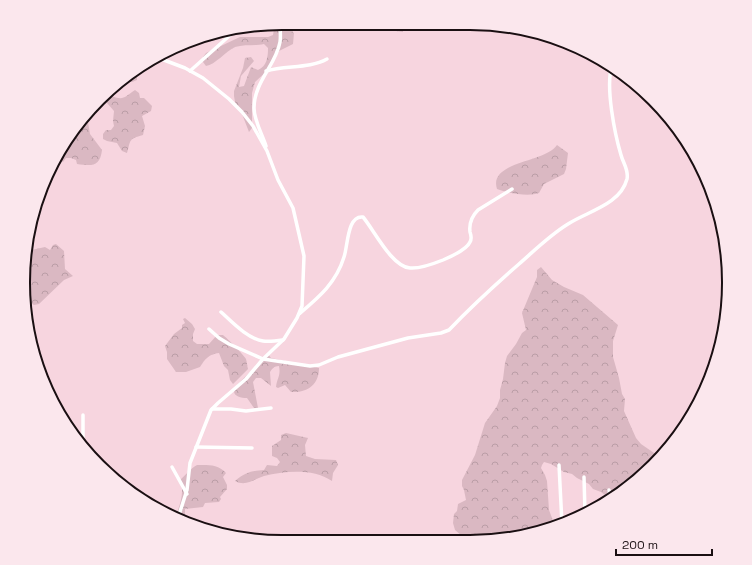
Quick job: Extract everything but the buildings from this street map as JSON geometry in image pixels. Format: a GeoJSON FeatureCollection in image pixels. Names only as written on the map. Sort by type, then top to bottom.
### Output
{"type":"FeatureCollection","features":[{"type":"Feature","properties":{"kind":"street"},"geometry":{"type":"LineString","coordinates":[[180,513],[186,494],[190,463],[212,409],[218,402],[246,379],[263,359],[283,340],[291,329],[302,306],[304,268],[302,246],[293,208],[278,180],[254,114],[255,98],[266,72],[277,52],[280,42],[280,30]]}},
{"type":"Feature","properties":{"kind":"street"},"geometry":{"type":"LineString","coordinates":[[190,70],[229,36]]}},
{"type":"Feature","properties":{"kind":"street"},"geometry":{"type":"LineString","coordinates":[[164,59],[190,70],[203,78],[242,112],[254,126],[267,151]]}},
{"type":"Feature","properties":{"kind":"street"},"geometry":{"type":"LineString","coordinates":[[266,72],[276,68],[316,64],[327,59]]}},
{"type":"Feature","properties":{"kind":"street"},"geometry":{"type":"LineString","coordinates":[[209,329],[229,344],[263,359],[315,366],[338,357],[408,338],[446,332],[485,294],[547,239],[567,224],[603,206],[610,201],[623,186],[627,173],[618,144],[610,98],[610,73]]}},
{"type":"Feature","properties":{"kind":"street"},"geometry":{"type":"LineString","coordinates":[[298,315],[333,282],[339,272],[347,249],[351,225],[355,218],[363,217],[394,259],[403,266],[412,269],[447,259],[468,244],[471,240],[470,224],[475,213],[512,189]]}},
{"type":"Feature","properties":{"kind":"street"},"geometry":{"type":"LineString","coordinates":[[221,312],[234,325],[259,340],[283,340]]}},
{"type":"Feature","properties":{"kind":"street"},"geometry":{"type":"LineString","coordinates":[[212,409],[246,411],[271,408]]}},
{"type":"Feature","properties":{"kind":"street"},"geometry":{"type":"LineString","coordinates":[[82,436],[83,415]]}},
{"type":"Feature","properties":{"kind":"street"},"geometry":{"type":"LineString","coordinates":[[196,447],[252,448]]}},
{"type":"Feature","properties":{"kind":"street"},"geometry":{"type":"LineString","coordinates":[[559,465],[562,518]]}},
{"type":"Feature","properties":{"kind":"street"},"geometry":{"type":"LineString","coordinates":[[172,467],[186,494]]}},
{"type":"Feature","properties":{"kind":"street"},"geometry":{"type":"LineString","coordinates":[[584,477],[585,507]]}},
{"type":"Feature","properties":{"kind":"green space"},"geometry":{"type":"Polygon","coordinates":[[[291,30],[294,33],[293,44],[279,51],[270,68],[255,82],[252,93],[252,128],[249,132],[242,114],[235,102],[234,91],[243,68],[245,58],[251,57],[254,61],[241,76],[239,87],[244,86],[251,67],[258,70],[265,64],[268,48],[264,44],[235,47],[213,63],[206,66],[203,62],[203,57],[206,53],[240,37],[268,37],[273,35],[274,31],[291,30]]]}},
{"type":"Feature","properties":{"kind":"green space"},"geometry":{"type":"Polygon","coordinates":[[[395,30],[403,30],[403,32],[395,30]]]}},
{"type":"Feature","properties":{"kind":"green space"},"geometry":{"type":"Polygon","coordinates":[[[137,76],[137,80],[129,82],[137,76]]]}},
{"type":"Feature","properties":{"kind":"green space"},"geometry":{"type":"Polygon","coordinates":[[[135,90],[139,93],[140,98],[144,98],[152,106],[151,111],[142,116],[145,126],[143,135],[132,139],[127,153],[122,151],[117,143],[103,139],[103,134],[106,130],[111,130],[114,126],[114,111],[106,102],[113,96],[118,98],[125,97],[135,90]]]}},
{"type":"Feature","properties":{"kind":"green space"},"geometry":{"type":"Polygon","coordinates":[[[88,122],[90,134],[102,150],[99,160],[91,165],[77,164],[76,160],[71,158],[66,158],[63,162],[61,161],[64,156],[88,122]]]}},
{"type":"Feature","properties":{"kind":"green space"},"geometry":{"type":"Polygon","coordinates":[[[557,145],[568,153],[566,169],[564,174],[544,184],[539,193],[529,195],[518,194],[497,189],[497,180],[501,173],[519,163],[551,151],[557,145]]]}},
{"type":"Feature","properties":{"kind":"green space"},"geometry":{"type":"Polygon","coordinates":[[[56,244],[64,251],[65,269],[73,276],[64,280],[39,304],[34,305],[31,303],[30,282],[32,250],[45,247],[50,250],[53,245],[56,244]]]}},
{"type":"Feature","properties":{"kind":"green space"},"geometry":{"type":"Polygon","coordinates":[[[541,267],[552,280],[583,295],[618,325],[613,341],[613,357],[622,394],[625,399],[624,411],[636,438],[641,444],[655,454],[623,483],[605,495],[593,489],[589,484],[572,474],[564,472],[551,464],[544,462],[541,468],[547,481],[549,510],[553,521],[502,533],[461,535],[455,530],[453,523],[454,514],[457,511],[458,504],[466,500],[462,480],[475,455],[485,423],[497,406],[500,398],[500,390],[507,356],[522,333],[526,330],[522,313],[537,277],[537,270],[541,267]]]}},
{"type":"Feature","properties":{"kind":"green space"},"geometry":{"type":"Polygon","coordinates":[[[185,318],[195,329],[193,341],[197,344],[209,344],[217,335],[223,335],[245,357],[248,369],[233,384],[230,380],[228,370],[224,366],[219,353],[208,357],[200,367],[186,372],[176,372],[167,359],[165,346],[174,334],[182,328],[182,325],[185,323],[183,319],[185,318]]]}},
{"type":"Feature","properties":{"kind":"green space"},"geometry":{"type":"Polygon","coordinates":[[[268,354],[271,358],[319,368],[317,379],[311,387],[307,389],[291,392],[285,385],[278,388],[276,387],[279,375],[279,366],[274,367],[270,372],[271,386],[261,378],[256,378],[253,382],[258,408],[254,408],[247,398],[236,395],[234,389],[268,354]]]}},
{"type":"Feature","properties":{"kind":"green space"},"geometry":{"type":"Polygon","coordinates":[[[286,433],[308,438],[305,445],[306,456],[315,459],[336,460],[338,465],[333,473],[332,481],[308,472],[290,472],[264,476],[246,483],[239,483],[235,481],[249,472],[264,470],[267,465],[277,466],[280,462],[277,458],[272,456],[272,446],[281,440],[281,435],[286,433]]]}},
{"type":"Feature","properties":{"kind":"green space"},"geometry":{"type":"Polygon","coordinates":[[[197,465],[220,468],[226,473],[223,477],[227,485],[227,489],[220,497],[221,499],[219,502],[205,503],[203,507],[185,509],[185,515],[187,516],[177,512],[182,494],[180,480],[197,465]]]}}]}
